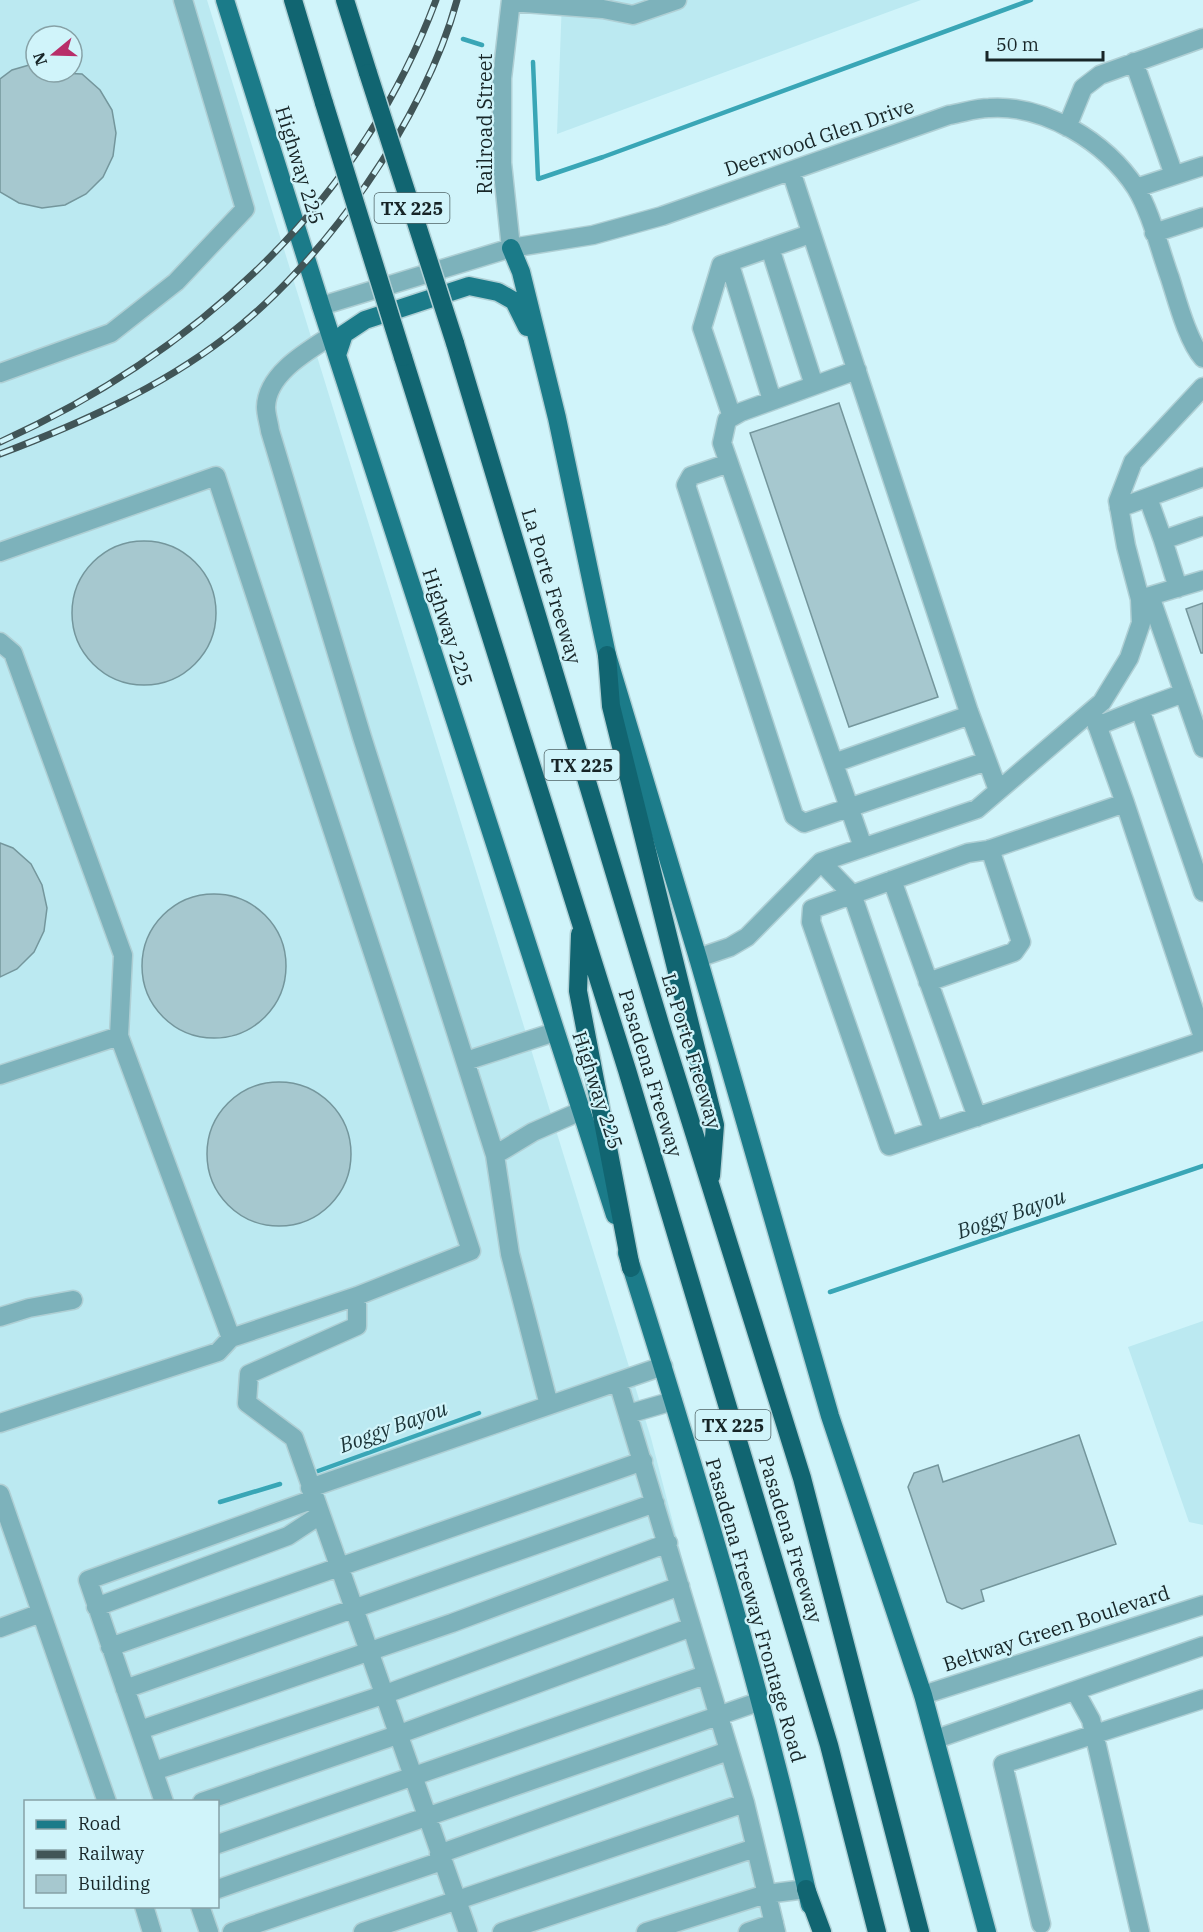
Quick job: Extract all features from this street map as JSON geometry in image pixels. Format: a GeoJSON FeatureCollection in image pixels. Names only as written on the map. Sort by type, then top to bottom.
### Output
{"type":"FeatureCollection","features":[{"type":"Feature","properties":{"kind":"highway","name":"TX 225"},"geometry":{"type":"LineString","coordinates":[[293,0],[580,920]]}},
{"type":"Feature","properties":{"kind":"highway","name":"La Porte Freeway"},"geometry":{"type":"LineString","coordinates":[[345,0],[455,343],[710,1187]]}},
{"type":"Feature","properties":{"kind":"highway"},"geometry":{"type":"LineString","coordinates":[[607,655],[611,706],[715,1125],[710,1187]]}},
{"type":"Feature","properties":{"kind":"highway"},"geometry":{"type":"LineString","coordinates":[[580,920],[578,991],[632,1268]]}},
{"type":"Feature","properties":{"kind":"highway","name":"Pasadena Freeway"},"geometry":{"type":"LineString","coordinates":[[580,920],[829,1745],[877,1932]]}},
{"type":"Feature","properties":{"kind":"highway","name":"Pasadena Freeway"},"geometry":{"type":"LineString","coordinates":[[710,1187],[802,1478],[920,1932]]}},
{"type":"Feature","properties":{"kind":"highway"},"geometry":{"type":"LineString","coordinates":[[806,1889],[822,1932]]}},
{"type":"Feature","properties":{"kind":"main road","name":"Highway 225"},"geometry":{"type":"LineString","coordinates":[[225,0],[321,306],[632,1268]]}},
{"type":"Feature","properties":{"kind":"main road"},"geometry":{"type":"LineString","coordinates":[[511,249],[521,272],[542,355],[607,655],[698,958],[830,1416],[923,1695],[987,1932]]}},
{"type":"Feature","properties":{"kind":"main road"},"geometry":{"type":"LineString","coordinates":[[337,355],[344,334],[364,320],[469,286],[498,292],[514,301],[542,355]]}},
{"type":"Feature","properties":{"kind":"main road","name":"Pasadena Freeway Frontage Road"},"geometry":{"type":"LineString","coordinates":[[632,1268],[663,1366],[760,1701],[816,1932]]}},
{"type":"Feature","properties":{"kind":"street"},"geometry":{"type":"LineString","coordinates":[[0,373],[111,333],[176,282],[245,210],[183,0]]}},
{"type":"Feature","properties":{"kind":"street"},"geometry":{"type":"LineString","coordinates":[[511,1],[590,4],[633,15],[677,0]]}},
{"type":"Feature","properties":{"kind":"street","name":"Railroad Street"},"geometry":{"type":"LineString","coordinates":[[511,1],[502,78],[502,163],[511,249]]}},
{"type":"Feature","properties":{"kind":"street"},"geometry":{"type":"LineString","coordinates":[[1067,127],[1083,88],[1100,75],[1203,38]]}},
{"type":"Feature","properties":{"kind":"street"},"geometry":{"type":"LineString","coordinates":[[1134,62],[1174,175]]}},
{"type":"Feature","properties":{"kind":"street","name":"Deerwood Glen Drive"},"geometry":{"type":"LineString","coordinates":[[321,306],[511,249],[593,235],[662,216],[949,115],[990,108],[1021,110],[1056,120],[1099,146],[1136,188],[1154,232],[1181,313],[1203,358]]}},
{"type":"Feature","properties":{"kind":"street"},"geometry":{"type":"LineString","coordinates":[[1136,188],[1203,166]]}},
{"type":"Feature","properties":{"kind":"street"},"geometry":{"type":"LineString","coordinates":[[790,171],[970,715],[998,790]]}},
{"type":"Feature","properties":{"kind":"street"},"geometry":{"type":"LineString","coordinates":[[1154,232],[1202,220]]}},
{"type":"Feature","properties":{"kind":"street"},"geometry":{"type":"LineString","coordinates":[[732,417],[702,328],[721,265],[810,234]]}},
{"type":"Feature","properties":{"kind":"street"},"geometry":{"type":"LineString","coordinates":[[770,248],[814,385]]}},
{"type":"Feature","properties":{"kind":"street"},"geometry":{"type":"LineString","coordinates":[[729,262],[772,400]]}},
{"type":"Feature","properties":{"kind":"street"},"geometry":{"type":"LineString","coordinates":[[331,336],[289,364],[270,391],[266,406],[270,431],[355,715],[495,1155],[510,1254],[549,1405]]}},
{"type":"Feature","properties":{"kind":"street"},"geometry":{"type":"LineString","coordinates":[[857,370],[772,400],[732,417],[727,420],[722,443],[863,847]]}},
{"type":"Feature","properties":{"kind":"street"},"geometry":{"type":"LineString","coordinates":[[1203,387],[1133,462],[1118,501],[1126,546],[1184,693],[1203,748]]}},
{"type":"Feature","properties":{"kind":"street"},"geometry":{"type":"LineString","coordinates":[[729,463],[691,476],[686,486],[794,816],[804,823],[987,761]]}},
{"type":"Feature","properties":{"kind":"street"},"geometry":{"type":"LineString","coordinates":[[0,552],[216,476],[471,1251],[357,1296],[231,1338],[218,1352],[0,1423]]}},
{"type":"Feature","properties":{"kind":"street"},"geometry":{"type":"LineString","coordinates":[[1119,508],[1203,477]]}},
{"type":"Feature","properties":{"kind":"street"},"geometry":{"type":"LineString","coordinates":[[1148,498],[1178,588]]}},
{"type":"Feature","properties":{"kind":"street"},"geometry":{"type":"LineString","coordinates":[[1163,540],[1203,526]]}},
{"type":"Feature","properties":{"kind":"street"},"geometry":{"type":"LineString","coordinates":[[1145,597],[1203,580]]}},
{"type":"Feature","properties":{"kind":"street"},"geometry":{"type":"LineString","coordinates":[[1125,804],[990,849],[968,853],[812,909],[811,922],[889,1146],[1203,1039],[1125,804],[1095,719],[1102,702],[1129,658],[1141,623],[1145,597]]}},
{"type":"Feature","properties":{"kind":"street"},"geometry":{"type":"LineString","coordinates":[[0,642],[13,652],[123,955],[119,1036],[231,1338]]}},
{"type":"Feature","properties":{"kind":"street"},"geometry":{"type":"LineString","coordinates":[[698,958],[730,947],[747,937],[821,862],[977,809],[998,790],[1095,719],[1140,709],[1184,693]]}},
{"type":"Feature","properties":{"kind":"street"},"geometry":{"type":"LineString","coordinates":[[1140,709],[1203,892]]}},
{"type":"Feature","properties":{"kind":"street"},"geometry":{"type":"LineString","coordinates":[[834,763],[970,715]]}},
{"type":"Feature","properties":{"kind":"street"},"geometry":{"type":"LineString","coordinates":[[928,982],[1014,952],[1021,942],[990,849]]}},
{"type":"Feature","properties":{"kind":"street"},"geometry":{"type":"LineString","coordinates":[[821,862],[852,894],[934,1131]]}},
{"type":"Feature","properties":{"kind":"street"},"geometry":{"type":"LineString","coordinates":[[892,880],[977,1117]]}},
{"type":"Feature","properties":{"kind":"street"},"geometry":{"type":"LineString","coordinates":[[466,1061],[555,1032]]}},
{"type":"Feature","properties":{"kind":"street"},"geometry":{"type":"LineString","coordinates":[[0,1075],[119,1036]]}},
{"type":"Feature","properties":{"kind":"street"},"geometry":{"type":"LineString","coordinates":[[495,1155],[533,1132],[581,1111]]}},
{"type":"Feature","properties":{"kind":"street"},"geometry":{"type":"LineString","coordinates":[[357,1296],[357,1326],[249,1374],[247,1403],[294,1438],[382,1695],[468,1932]]}},
{"type":"Feature","properties":{"kind":"street"},"geometry":{"type":"LineString","coordinates":[[0,1317],[29,1308],[73,1300]]}},
{"type":"Feature","properties":{"kind":"street"},"geometry":{"type":"LineString","coordinates":[[163,1800],[88,1580],[315,1501],[549,1405],[663,1366]]}},
{"type":"Feature","properties":{"kind":"street"},"geometry":{"type":"LineString","coordinates":[[618,1382],[745,1803],[775,1927],[748,1932]]}},
{"type":"Feature","properties":{"kind":"street"},"geometry":{"type":"LineString","coordinates":[[628,1414],[673,1401]]}},
{"type":"Feature","properties":{"kind":"street"},"geometry":{"type":"LineString","coordinates":[[110,1647],[339,1569],[643,1461]]}},
{"type":"Feature","properties":{"kind":"street"},"geometry":{"type":"LineString","coordinates":[[0,1494],[5,1525],[41,1613],[106,1800]]}},
{"type":"Feature","properties":{"kind":"street"},"geometry":{"type":"LineString","coordinates":[[96,1607],[288,1536],[315,1501]]}},
{"type":"Feature","properties":{"kind":"street"},"geometry":{"type":"LineString","coordinates":[[125,1689],[353,1611],[655,1503]]}},
{"type":"Feature","properties":{"kind":"street"},"geometry":{"type":"LineString","coordinates":[[140,1730],[367,1652],[668,1543]]}},
{"type":"Feature","properties":{"kind":"street"},"geometry":{"type":"LineString","coordinates":[[154,1771],[382,1695],[680,1587]]}},
{"type":"Feature","properties":{"kind":"street","name":"Beltway Green Boulevard"},"geometry":{"type":"LineString","coordinates":[[923,1695],[1203,1605]]}},
{"type":"Feature","properties":{"kind":"street"},"geometry":{"type":"LineString","coordinates":[[0,1628],[41,1613]]}},
{"type":"Feature","properties":{"kind":"street"},"geometry":{"type":"LineString","coordinates":[[208,1800],[397,1735],[692,1627]]}},
{"type":"Feature","properties":{"kind":"street"},"geometry":{"type":"LineString","coordinates":[[936,1739],[1203,1646]]}},
{"type":"Feature","properties":{"kind":"street"},"geometry":{"type":"LineString","coordinates":[[219,1844],[705,1675]]}},
{"type":"Feature","properties":{"kind":"street"},"geometry":{"type":"LineString","coordinates":[[1075,1690],[1091,1720],[1140,1932]]}},
{"type":"Feature","properties":{"kind":"street"},"geometry":{"type":"LineString","coordinates":[[1041,1924],[1003,1764],[1203,1699]]}},
{"type":"Feature","properties":{"kind":"street"},"geometry":{"type":"LineString","coordinates":[[219,1889],[717,1714],[760,1701]]}},
{"type":"Feature","properties":{"kind":"street"},"geometry":{"type":"LineString","coordinates":[[232,1932],[728,1751]]}},
{"type":"Feature","properties":{"kind":"street"},"geometry":{"type":"LineString","coordinates":[[363,1932],[745,1803]]}},
{"type":"Feature","properties":{"kind":"street"},"geometry":{"type":"LineString","coordinates":[[502,1932],[755,1848]]}},
{"type":"Feature","properties":{"kind":"street"},"geometry":{"type":"LineString","coordinates":[[646,1932],[766,1894],[806,1889]]}},
{"type":"Feature","properties":{"kind":"street"},"geometry":{"type":"LineString","coordinates":[[145,1908],[152,1932]]}},
{"type":"Feature","properties":{"kind":"street"},"geometry":{"type":"LineString","coordinates":[[201,1908],[209,1932]]}},
{"type":"Feature","properties":{"kind":"shaded area"},"geometry":{"type":"Polygon","coordinates":[[[0,0],[207,0],[651,1438],[779,1932],[0,1932],[0,0]]]}},
{"type":"Feature","properties":{"kind":"shaded area"},"geometry":{"type":"Polygon","coordinates":[[[562,0],[921,0],[557,134],[562,0]]]}},
{"type":"Feature","properties":{"kind":"shaded area"},"geometry":{"type":"Polygon","coordinates":[[[1203,1321],[1203,1525],[1189,1522],[1128,1347],[1203,1321]]]}},
{"type":"Feature","properties":{"kind":"building"},"geometry":{"type":"Polygon","coordinates":[[[24,66],[24,84],[84,84],[84,76],[100,90],[112,110],[116,133],[113,156],[103,177],[86,194],[65,205],[42,208],[19,203],[0,192],[0,79],[12,70],[24,66]]]}},
{"type":"Feature","properties":{"kind":"building"},"geometry":{"type":"Polygon","coordinates":[[[839,403],[938,697],[849,727],[750,433],[839,403]]]}},
{"type":"Feature","properties":{"kind":"building"},"geometry":{"type":"Polygon","coordinates":[[[144,541],[171,547],[184,553],[195,562],[204,573],[210,586],[216,613],[210,640],[204,653],[195,664],[184,673],[171,679],[144,685],[117,679],[104,673],[93,664],[84,653],[78,640],[72,613],[78,586],[84,573],[93,562],[104,553],[117,547],[144,541]]]}},
{"type":"Feature","properties":{"kind":"building"},"geometry":{"type":"Polygon","coordinates":[[[1203,603],[1203,653],[1201,653],[1186,609],[1203,603]]]}},
{"type":"Feature","properties":{"kind":"building"},"geometry":{"type":"Polygon","coordinates":[[[0,843],[13,848],[31,864],[42,885],[47,908],[44,931],[34,952],[17,969],[0,977],[0,843]]]}},
{"type":"Feature","properties":{"kind":"building"},"geometry":{"type":"Polygon","coordinates":[[[214,894],[241,900],[254,906],[265,915],[274,926],[280,939],[286,966],[280,993],[274,1006],[265,1017],[254,1026],[241,1032],[214,1038],[187,1032],[174,1026],[163,1017],[154,1006],[148,993],[142,966],[148,939],[154,926],[163,915],[174,906],[187,900],[214,894]]]}},
{"type":"Feature","properties":{"kind":"building"},"geometry":{"type":"Polygon","coordinates":[[[279,1082],[306,1088],[319,1094],[330,1103],[339,1114],[345,1127],[351,1154],[345,1181],[339,1194],[330,1205],[319,1214],[306,1220],[279,1226],[252,1220],[239,1214],[228,1205],[219,1194],[213,1181],[207,1154],[213,1127],[219,1114],[228,1103],[239,1094],[252,1088],[279,1082]]]}},
{"type":"Feature","properties":{"kind":"building"},"geometry":{"type":"Polygon","coordinates":[[[1079,1435],[1116,1544],[981,1590],[984,1601],[962,1609],[947,1602],[908,1487],[914,1473],[938,1465],[943,1482],[1079,1435]]]}},
{"type":"Feature","properties":{"kind":"waterway"},"geometry":{"type":"LineString","coordinates":[[533,62],[538,179],[1031,0]]}},
{"type":"Feature","properties":{"kind":"waterway"},"geometry":{"type":"LineString","coordinates":[[463,39],[482,45]]}},
{"type":"Feature","properties":{"kind":"waterway","name":"Boggy Bayou"},"geometry":{"type":"LineString","coordinates":[[830,1292],[1203,1166]]}},
{"type":"Feature","properties":{"kind":"waterway","name":"Boggy Bayou"},"geometry":{"type":"LineString","coordinates":[[318,1471],[479,1413]]}},
{"type":"Feature","properties":{"kind":"waterway","name":"Boggy Bayou"},"geometry":{"type":"LineString","coordinates":[[220,1502],[280,1484]]}},
{"type":"Feature","properties":{"kind":"railway"},"geometry":{"type":"LineString","coordinates":[[0,442],[72,406],[140,364],[204,317],[263,264],[316,206],[363,143],[403,74],[436,0]]}},
{"type":"Feature","properties":{"kind":"railway"},"geometry":{"type":"LineString","coordinates":[[0,454],[88,418],[173,373],[226,337],[299,270],[366,185],[395,139],[421,92],[442,46],[457,0]]}}]}
